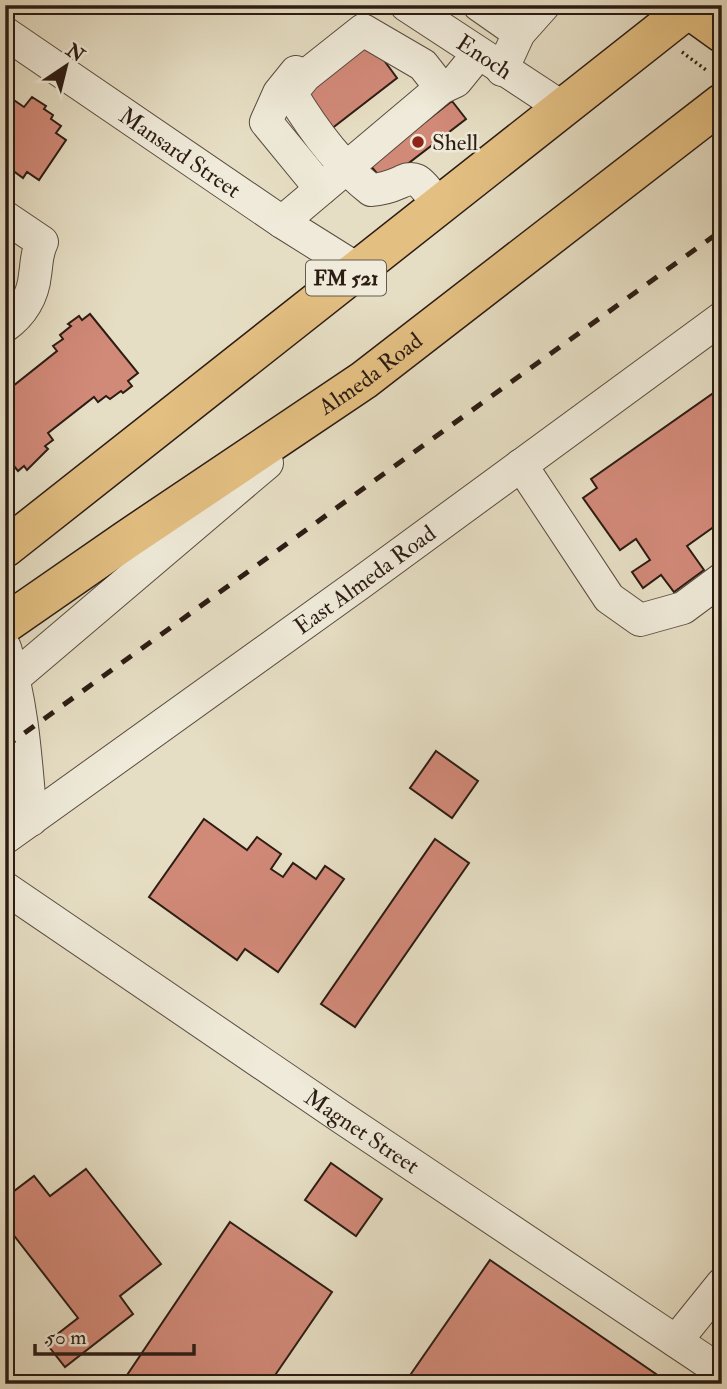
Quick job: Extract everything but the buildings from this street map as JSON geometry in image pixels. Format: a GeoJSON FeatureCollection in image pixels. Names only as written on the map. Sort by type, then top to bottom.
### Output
{"type":"FeatureCollection","features":[{"type":"Feature","properties":{"kind":"main road"},"geometry":{"type":"LineString","coordinates":[[688,6],[722,33]]}},
{"type":"Feature","properties":{"kind":"main road","name":"FM 521"},"geometry":{"type":"LineString","coordinates":[[5,548],[563,108],[688,6]]}},
{"type":"Feature","properties":{"kind":"main road","name":"Almeda Road"},"geometry":{"type":"LineString","coordinates":[[5,624],[364,380],[714,86]]}},
{"type":"Feature","properties":{"kind":"street"},"geometry":{"type":"LineString","coordinates":[[479,5],[519,33]]}},
{"type":"Feature","properties":{"kind":"street"},"geometry":{"type":"LineString","coordinates":[[282,222],[441,88],[490,62],[544,5]]}},
{"type":"Feature","properties":{"kind":"street","name":"Enoch"},"geometry":{"type":"LineString","coordinates":[[418,8],[490,62],[563,108]]}},
{"type":"Feature","properties":{"kind":"street"},"geometry":{"type":"LineString","coordinates":[[438,206],[424,184],[414,179],[371,190],[347,167],[309,121],[291,93],[305,76],[363,30],[423,65],[441,88]]}},
{"type":"Feature","properties":{"kind":"street","name":"Mansard Street"},"geometry":{"type":"LineString","coordinates":[[5,33],[282,222],[357,269]]}},
{"type":"Feature","properties":{"kind":"street"},"geometry":{"type":"LineString","coordinates":[[321,189],[266,122],[279,93],[318,46],[349,41]]}},
{"type":"Feature","properties":{"kind":"street"},"geometry":{"type":"LineString","coordinates":[[5,217],[42,242],[36,259],[35,279],[30,296],[20,313],[5,327]]}},
{"type":"Feature","properties":{"kind":"street","name":"East Almeda Road"},"geometry":{"type":"LineString","coordinates":[[5,838],[722,318]]}},
{"type":"Feature","properties":{"kind":"street"},"geometry":{"type":"LineString","coordinates":[[31,820],[24,734],[10,663],[364,380]]}},
{"type":"Feature","properties":{"kind":"street"},"geometry":{"type":"LineString","coordinates":[[521,465],[609,598],[640,620],[683,608],[722,579]]}},
{"type":"Feature","properties":{"kind":"street","name":"Magnet Street"},"geometry":{"type":"LineString","coordinates":[[5,888],[330,1110],[722,1372]]}},
{"type":"Feature","properties":{"kind":"street"},"geometry":{"type":"LineString","coordinates":[[676,1341],[722,1284]]}},
{"type":"Feature","properties":{"kind":"path"},"geometry":{"type":"LineString","coordinates":[[682,52],[714,86]]}},
{"type":"Feature","properties":{"kind":"railway"},"geometry":{"type":"LineString","coordinates":[[5,747],[722,230]]}},
{"type":"Feature","properties":{"kind":"place","name":"Shell"},"geometry":{"type":"Point","coordinates":[418,142]}}]}
